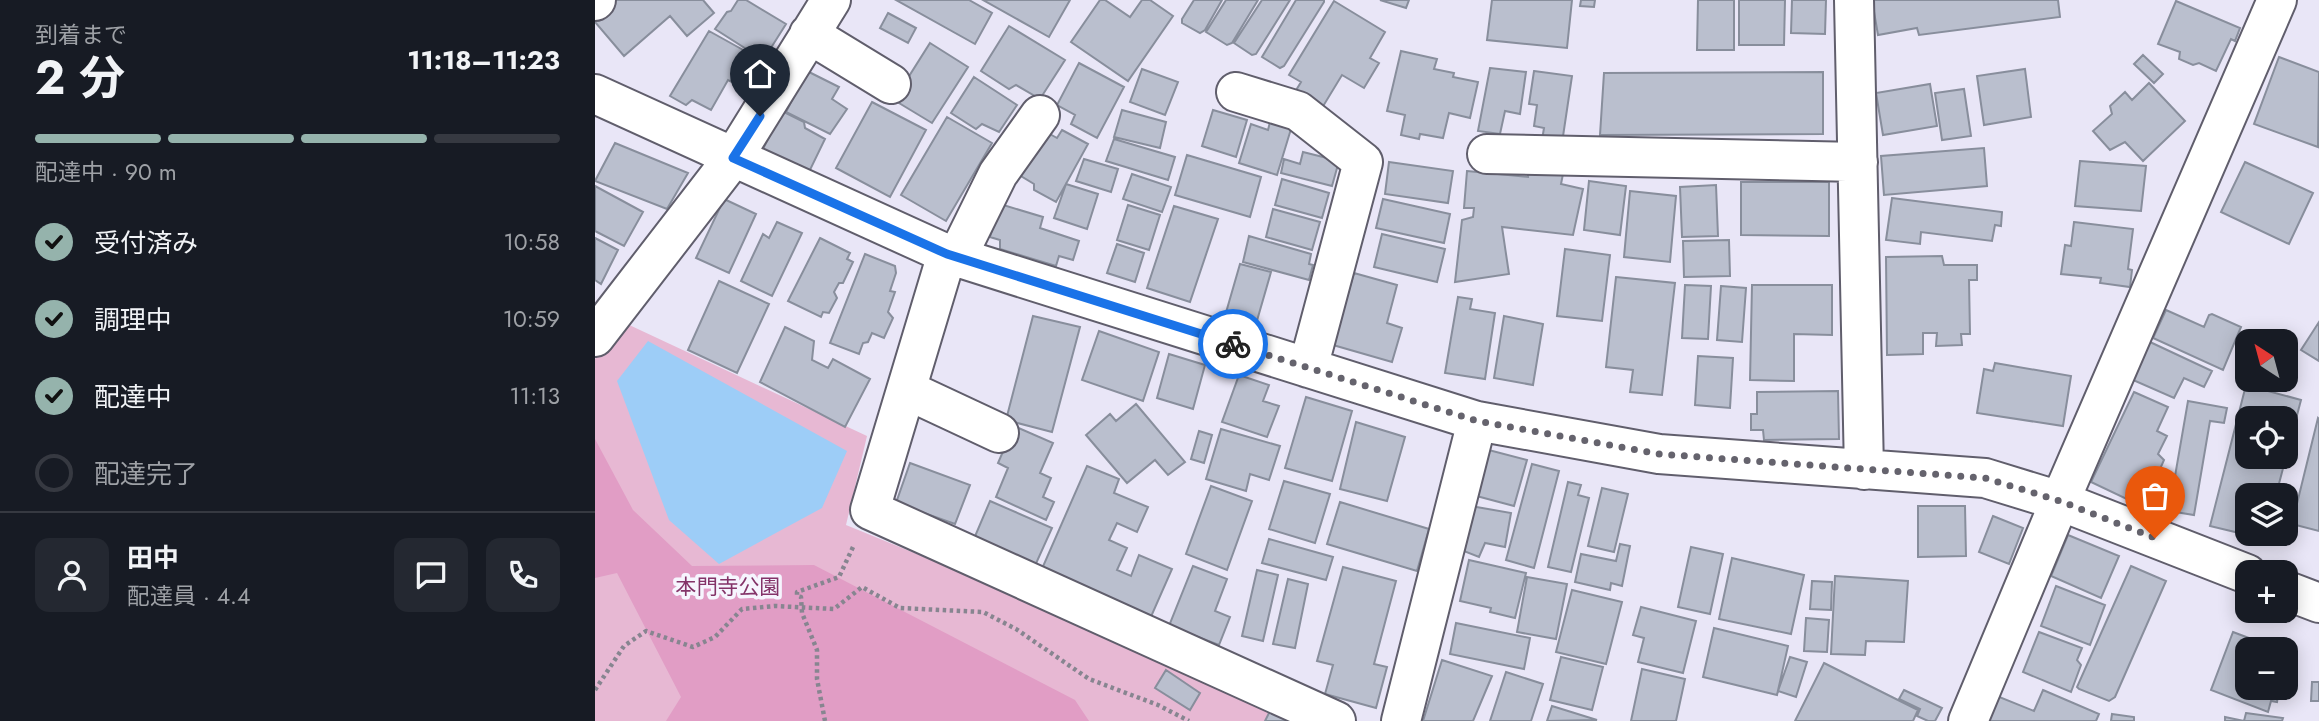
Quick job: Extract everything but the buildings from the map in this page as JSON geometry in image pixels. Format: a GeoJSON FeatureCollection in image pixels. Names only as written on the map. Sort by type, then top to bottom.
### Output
{"type":"FeatureCollection","features":[{"type":"Feature","properties":{"kind":"street"},"geometry":{"type":"LineString","coordinates":[[595,337],[733,158],[831,0]]}},
{"type":"Feature","properties":{"kind":"street"},"geometry":{"type":"LineString","coordinates":[[1854,0],[1864,470]]}},
{"type":"Feature","properties":{"kind":"street"},"geometry":{"type":"LineString","coordinates":[[1968,721],[2060,501],[2277,0]]}},
{"type":"Feature","properties":{"kind":"street"},"geometry":{"type":"LineString","coordinates":[[810,34],[891,84]]}},
{"type":"Feature","properties":{"kind":"street"},"geometry":{"type":"LineString","coordinates":[[1236,92],[1298,111],[1363,162],[1308,368]]}},
{"type":"Feature","properties":{"kind":"street"},"geometry":{"type":"LineString","coordinates":[[595,94],[952,255],[1477,421],[1659,454],[1985,478],[2060,501],[2235,569]]}},
{"type":"Feature","properties":{"kind":"street"},"geometry":{"type":"LineString","coordinates":[[1040,115],[998,174],[952,255],[870,510],[1336,721]]}},
{"type":"Feature","properties":{"kind":"street"},"geometry":{"type":"LineString","coordinates":[[1487,154],[1858,162]]}},
{"type":"Feature","properties":{"kind":"street"},"geometry":{"type":"LineString","coordinates":[[907,390],[999,433]]}},
{"type":"Feature","properties":{"kind":"street"},"geometry":{"type":"LineString","coordinates":[[1401,721],[1477,421]]}},
{"type":"Feature","properties":{"kind":"street"},"geometry":{"type":"LineString","coordinates":[[2298,595],[2319,603]]}},
{"type":"Feature","properties":{"kind":"path"},"geometry":{"type":"LineString","coordinates":[[825,721],[817,679],[817,650],[801,597],[797,596],[797,592],[839,578]]}},
{"type":"Feature","properties":{"kind":"path"},"geometry":{"type":"LineString","coordinates":[[595,690],[624,646],[646,631],[694,647],[715,637],[742,609],[775,606],[834,609],[862,587],[900,608],[983,612],[1016,629],[1089,679],[1158,705],[1189,721]]}},
{"type":"Feature","properties":{"kind":"green space","name":"本門寺公園"},"geometry":{"type":"Polygon","coordinates":[[[625,323],[867,436],[846,525],[1239,686],[1308,721],[595,721],[595,359],[625,323]]]}},
{"type":"Feature","properties":{"kind":"green space"},"geometry":{"type":"Polygon","coordinates":[[[595,439],[633,510],[692,566],[814,565],[1075,700],[1089,721],[666,721],[681,697],[617,573],[595,578],[595,439]]]}},
{"type":"Feature","properties":{"kind":"water"},"geometry":{"type":"Polygon","coordinates":[[[648,341],[847,451],[822,508],[719,564],[669,520],[617,381],[648,341]]]}},
{"type":"Feature","properties":{"kind":"way so far"},"geometry":{"type":"LineString","coordinates":[[1233,344],[1477,421],[1659,454],[1985,478],[2060,501],[2155,538]]}},
{"type":"Feature","properties":{"kind":"route"},"geometry":{"type":"LineString","coordinates":[[760,116],[733,158],[947,254],[1233,344]]}}]}
